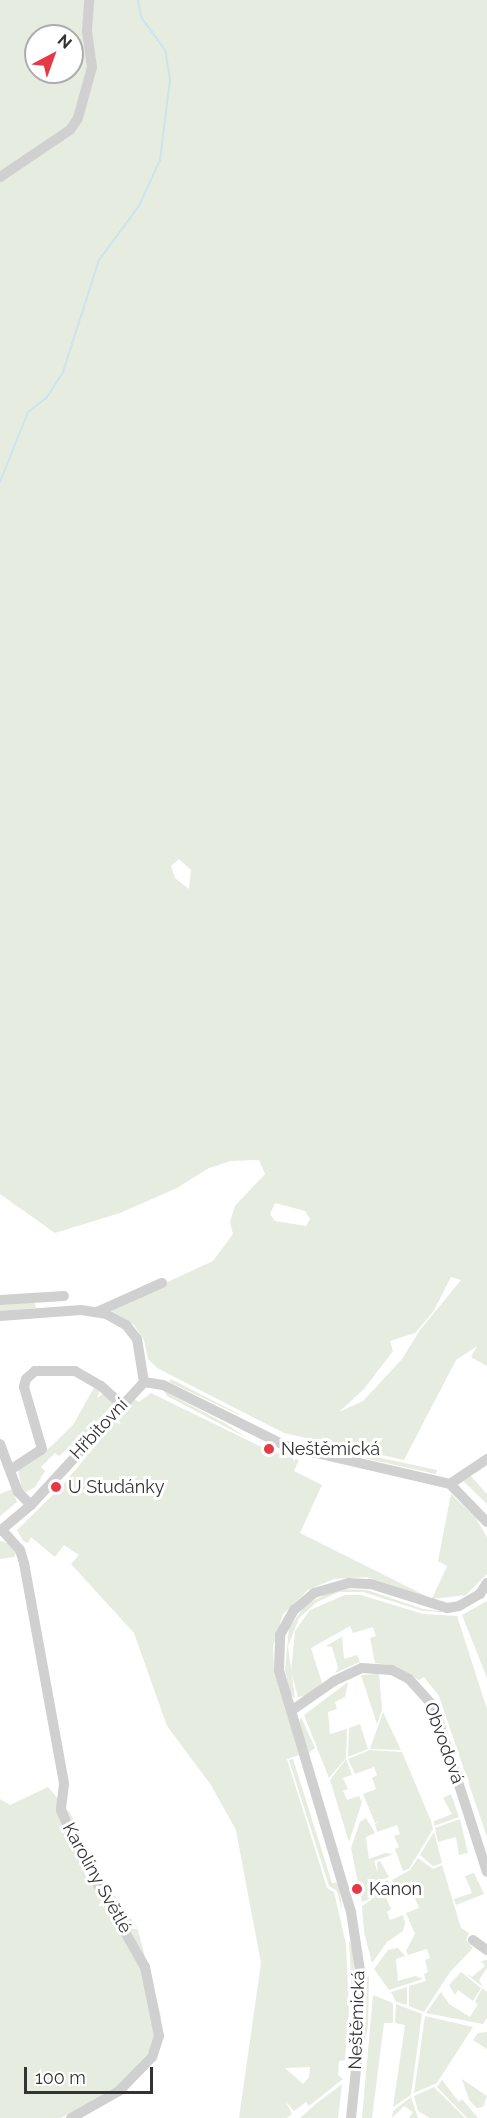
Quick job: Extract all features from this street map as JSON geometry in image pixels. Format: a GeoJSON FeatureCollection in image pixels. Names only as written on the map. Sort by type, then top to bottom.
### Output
{"type":"FeatureCollection","features":[{"type":"Feature","properties":{"kind":"street"},"geometry":{"type":"LineString","coordinates":[[0,177],[70,130],[78,118],[92,67],[87,31],[89,0]]}},
{"type":"Feature","properties":{"kind":"street"},"geometry":{"type":"LineString","coordinates":[[0,1316],[99,1311],[162,1283]]}},
{"type":"Feature","properties":{"kind":"street"},"geometry":{"type":"LineString","coordinates":[[0,1300],[64,1296]]}},
{"type":"Feature","properties":{"kind":"street"},"geometry":{"type":"LineString","coordinates":[[99,1311],[126,1325],[137,1339],[144,1382],[163,1385],[285,1446],[450,1484],[487,1522]]}},
{"type":"Feature","properties":{"kind":"street"},"geometry":{"type":"LineString","coordinates":[[10,1470],[42,1449],[24,1387],[26,1379],[35,1371],[75,1371],[101,1386],[123,1405]]}},
{"type":"Feature","properties":{"kind":"street","name":"Hřbitovní"},"geometry":{"type":"LineString","coordinates":[[1,1530],[31,1504],[144,1382]]}},
{"type":"Feature","properties":{"kind":"street"},"geometry":{"type":"LineString","coordinates":[[0,1444],[18,1492],[31,1504]]}},
{"type":"Feature","properties":{"kind":"street"},"geometry":{"type":"LineString","coordinates":[[450,1484],[487,1459]]}},
{"type":"Feature","properties":{"kind":"street","name":"Karolíny Světlé"},"geometry":{"type":"LineString","coordinates":[[1,1530],[20,1550],[24,1563],[64,1784],[61,1810],[78,1850],[145,1967],[159,2036],[152,2057],[119,2091],[71,2118]]}},
{"type":"Feature","properties":{"kind":"street","name":"Neštěmická"},"geometry":{"type":"LineString","coordinates":[[351,2118],[359,2041],[361,1977],[351,1912],[279,1670],[280,1635],[294,1610],[314,1593],[349,1583],[371,1584],[447,1608],[459,1606],[480,1594],[487,1583]]}},
{"type":"Feature","properties":{"kind":"street","name":"Obvodová"},"geometry":{"type":"LineString","coordinates":[[291,1711],[334,1681],[362,1668],[392,1670],[409,1679],[434,1707],[487,1872]]}},
{"type":"Feature","properties":{"kind":"street"},"geometry":{"type":"LineString","coordinates":[[473,1940],[487,1950]]}},
{"type":"Feature","properties":{"kind":"shaded area"},"geometry":{"type":"Polygon","coordinates":[[[0,0],[487,0],[487,1366],[471,1357],[477,1346],[456,1360],[404,1460],[284,1433],[157,1368],[148,1359],[144,1340],[134,1325],[109,1309],[213,1261],[233,1234],[230,1222],[235,1206],[265,1174],[259,1160],[231,1161],[209,1168],[177,1188],[120,1213],[55,1233],[0,1194],[0,0]],[[179,859],[171,866],[175,878],[189,889],[191,870],[179,859]],[[275,1203],[270,1214],[275,1221],[306,1226],[310,1219],[305,1211],[275,1203]],[[451,1277],[433,1312],[415,1333],[390,1341],[393,1351],[364,1389],[339,1412],[363,1401],[402,1359],[420,1330],[461,1280],[451,1277]]]}},
{"type":"Feature","properties":{"kind":"shaded area"},"geometry":{"type":"Polygon","coordinates":[[[35,1302],[36,1308],[0,1312],[0,1303],[35,1302]]]}},
{"type":"Feature","properties":{"kind":"shaded area"},"geometry":{"type":"Polygon","coordinates":[[[171,1379],[239,1414],[239,1415],[169,1382],[171,1379]]]}},
{"type":"Feature","properties":{"kind":"shaded area"},"geometry":{"type":"Polygon","coordinates":[[[95,1386],[100,1390],[97,1398],[104,1393],[114,1403],[83,1436],[59,1456],[55,1453],[41,1467],[45,1471],[35,1487],[26,1492],[22,1490],[18,1470],[44,1453],[73,1425],[95,1386]]]}},
{"type":"Feature","properties":{"kind":"shaded area"},"geometry":{"type":"Polygon","coordinates":[[[164,1391],[226,1424],[247,1438],[167,1396],[164,1391]]]}},
{"type":"Feature","properties":{"kind":"shaded area"},"geometry":{"type":"Polygon","coordinates":[[[151,1393],[270,1451],[299,1460],[294,1471],[322,1485],[300,1533],[432,1599],[367,1577],[334,1579],[308,1590],[283,1614],[273,1646],[274,1668],[299,1755],[287,1759],[327,1888],[334,1892],[346,1944],[349,2010],[345,2060],[339,2061],[338,2075],[343,2079],[309,2106],[306,2102],[294,2111],[286,2102],[292,2114],[287,2118],[239,2118],[261,1963],[236,1830],[211,1785],[167,1726],[134,1633],[71,1564],[79,1555],[64,1545],[55,1557],[31,1537],[28,1543],[23,1541],[17,1530],[62,1486],[134,1399],[139,1402],[151,1393]],[[310,2067],[285,2068],[303,2084],[309,2077],[310,2067]]]}},
{"type":"Feature","properties":{"kind":"shaded area"},"geometry":{"type":"Polygon","coordinates":[[[306,1442],[437,1470],[436,1474],[305,1445],[306,1442]]]}},
{"type":"Feature","properties":{"kind":"shaded area"},"geometry":{"type":"Polygon","coordinates":[[[469,1474],[487,1494],[487,1504],[461,1479],[469,1474]]]}},
{"type":"Feature","properties":{"kind":"shaded area"},"geometry":{"type":"Polygon","coordinates":[[[12,1489],[17,1502],[0,1516],[0,1494],[12,1489]]]}},
{"type":"Feature","properties":{"kind":"shaded area"},"geometry":{"type":"Polygon","coordinates":[[[451,1494],[475,1517],[487,1537],[487,1574],[466,1595],[432,1599],[447,1566],[438,1561],[451,1494]]]}},
{"type":"Feature","properties":{"kind":"shaded area"},"geometry":{"type":"Polygon","coordinates":[[[0,1541],[8,1543],[16,1553],[14,1557],[0,1559],[0,1541]]]}},
{"type":"Feature","properties":{"kind":"shaded area"},"geometry":{"type":"Polygon","coordinates":[[[338,1589],[367,1590],[423,1609],[456,1613],[423,1611],[363,1592],[339,1592],[317,1602],[299,1618],[288,1646],[295,1699],[290,1693],[285,1670],[289,1628],[306,1604],[338,1589]]]}},
{"type":"Feature","properties":{"kind":"shaded area"},"geometry":{"type":"Polygon","coordinates":[[[345,1595],[361,1595],[423,1614],[457,1616],[487,1709],[487,1837],[439,1696],[424,1677],[419,1680],[396,1666],[375,1663],[370,1638],[376,1636],[373,1627],[353,1633],[350,1626],[311,1648],[322,1683],[306,1696],[298,1697],[291,1672],[295,1631],[310,1610],[345,1595]]]}},
{"type":"Feature","properties":{"kind":"shaded area"},"geometry":{"type":"Polygon","coordinates":[[[487,1601],[487,1678],[462,1615],[487,1601]]]}},
{"type":"Feature","properties":{"kind":"shaded area"},"geometry":{"type":"Polygon","coordinates":[[[350,1632],[342,1637],[344,1659],[357,1655],[360,1662],[335,1673],[338,1668],[332,1647],[326,1646],[350,1632]]]}},
{"type":"Feature","properties":{"kind":"shaded area"},"geometry":{"type":"Polygon","coordinates":[[[379,1674],[382,1710],[377,1724],[361,1675],[379,1674]]]}},
{"type":"Feature","properties":{"kind":"shaded area"},"geometry":{"type":"Polygon","coordinates":[[[348,1682],[345,1697],[335,1702],[337,1709],[328,1712],[330,1734],[347,1729],[346,1758],[329,1778],[304,1715],[348,1682]]]}},
{"type":"Feature","properties":{"kind":"shaded area"},"geometry":{"type":"Polygon","coordinates":[[[383,1712],[401,1750],[370,1749],[383,1712]]]}},
{"type":"Feature","properties":{"kind":"shaded area"},"geometry":{"type":"Polygon","coordinates":[[[301,1717],[315,1748],[308,1753],[299,1723],[301,1717]]]}},
{"type":"Feature","properties":{"kind":"shaded area"},"geometry":{"type":"Polygon","coordinates":[[[360,1724],[368,1749],[348,1757],[349,1728],[360,1724]]]}},
{"type":"Feature","properties":{"kind":"shaded area"},"geometry":{"type":"Polygon","coordinates":[[[370,1750],[402,1752],[431,1821],[433,1829],[409,1869],[403,1871],[395,1849],[399,1847],[394,1836],[400,1834],[397,1825],[377,1832],[375,1824],[380,1821],[375,1823],[363,1794],[376,1789],[372,1778],[377,1775],[374,1767],[355,1774],[348,1759],[370,1750]]]}},
{"type":"Feature","properties":{"kind":"shaded area"},"geometry":{"type":"Polygon","coordinates":[[[293,1759],[332,1883],[339,1882],[342,1910],[337,1891],[329,1886],[289,1760],[293,1759]]]}},
{"type":"Feature","properties":{"kind":"shaded area"},"geometry":{"type":"Polygon","coordinates":[[[346,1759],[352,1775],[343,1778],[348,1789],[343,1791],[347,1800],[359,1796],[362,1802],[349,1842],[330,1780],[346,1759]]]}},
{"type":"Feature","properties":{"kind":"shaded area"},"geometry":{"type":"Polygon","coordinates":[[[48,1787],[70,1813],[99,1873],[137,1927],[161,2017],[150,2051],[116,2088],[61,2118],[0,2118],[0,1799],[10,1805],[48,1787]]]}},
{"type":"Feature","properties":{"kind":"shaded area"},"geometry":{"type":"Polygon","coordinates":[[[451,1794],[459,1817],[434,1826],[434,1821],[452,1814],[443,1798],[451,1794]]]}},
{"type":"Feature","properties":{"kind":"shaded area"},"geometry":{"type":"Polygon","coordinates":[[[366,1818],[375,1833],[366,1837],[369,1859],[385,1853],[394,1854],[374,1861],[378,1873],[377,1862],[380,1861],[389,1877],[376,1883],[369,1899],[362,1902],[351,1848],[360,1822],[366,1818]]]}},
{"type":"Feature","properties":{"kind":"shaded area"},"geometry":{"type":"Polygon","coordinates":[[[460,1819],[468,1853],[459,1855],[456,1837],[438,1842],[435,1828],[460,1819]]]}},
{"type":"Feature","properties":{"kind":"shaded area"},"geometry":{"type":"Polygon","coordinates":[[[434,1832],[442,1863],[433,1866],[420,1855],[434,1832]]]}},
{"type":"Feature","properties":{"kind":"shaded area"},"geometry":{"type":"Polygon","coordinates":[[[418,1858],[433,1869],[442,1865],[461,1928],[469,1933],[466,1940],[473,1948],[450,1972],[424,2012],[409,2006],[409,1986],[426,1981],[424,1974],[428,1972],[425,1960],[430,1958],[427,1949],[408,1955],[406,1951],[415,1934],[406,1913],[419,1908],[414,1896],[420,1894],[416,1885],[397,1893],[392,1880],[410,1870],[418,1858]]]}},
{"type":"Feature","properties":{"kind":"shaded area"},"geometry":{"type":"Polygon","coordinates":[[[474,1873],[484,1894],[456,1905],[454,1899],[472,1893],[465,1876],[474,1873]]]}},
{"type":"Feature","properties":{"kind":"shaded area"},"geometry":{"type":"Polygon","coordinates":[[[388,1880],[395,1894],[386,1898],[391,1909],[387,1912],[390,1920],[403,1915],[405,1923],[403,1931],[387,1942],[372,1963],[364,1932],[362,1906],[371,1900],[377,1886],[388,1880]]]}},
{"type":"Feature","properties":{"kind":"shaded area"},"geometry":{"type":"Polygon","coordinates":[[[349,1940],[353,1951],[356,2008],[349,2058],[353,2014],[349,1940]]]}},
{"type":"Feature","properties":{"kind":"shaded area"},"geometry":{"type":"Polygon","coordinates":[[[398,1948],[405,1956],[396,1959],[398,1981],[415,1976],[423,1979],[389,1990],[374,1969],[388,1950],[398,1948]]]}},
{"type":"Feature","properties":{"kind":"shaded area"},"geometry":{"type":"Polygon","coordinates":[[[487,1960],[487,1968],[479,1980],[483,1987],[465,1973],[472,1977],[485,1966],[481,1961],[487,1960]]]}},
{"type":"Feature","properties":{"kind":"shaded area"},"geometry":{"type":"Polygon","coordinates":[[[461,1972],[481,1988],[473,2001],[458,1990],[455,1995],[449,1985],[461,1972]]]}},
{"type":"Feature","properties":{"kind":"shaded area"},"geometry":{"type":"Polygon","coordinates":[[[369,1976],[368,2026],[362,2052],[365,1981],[369,1976]]]}},
{"type":"Feature","properties":{"kind":"shaded area"},"geometry":{"type":"Polygon","coordinates":[[[407,1987],[407,2005],[396,2002],[391,1992],[407,1987]]]}},
{"type":"Feature","properties":{"kind":"shaded area"},"geometry":{"type":"Polygon","coordinates":[[[482,1988],[487,1992],[487,2018],[483,2024],[426,2013],[441,1992],[449,2004],[470,2017],[478,2004],[475,2002],[482,1988]]]}},
{"type":"Feature","properties":{"kind":"shaded area"},"geometry":{"type":"Polygon","coordinates":[[[373,1995],[393,2003],[393,2023],[384,2023],[372,2118],[362,2118],[373,1995]]]}},
{"type":"Feature","properties":{"kind":"shaded area"},"geometry":{"type":"Polygon","coordinates":[[[396,2004],[422,2014],[411,2095],[393,2107],[405,2025],[395,2023],[396,2004]]]}},
{"type":"Feature","properties":{"kind":"shaded area"},"geometry":{"type":"Polygon","coordinates":[[[425,2016],[473,2027],[437,2083],[414,2093],[425,2016]]]}},
{"type":"Feature","properties":{"kind":"shaded area"},"geometry":{"type":"Polygon","coordinates":[[[487,2032],[487,2049],[473,2040],[478,2033],[487,2032]]]}},
{"type":"Feature","properties":{"kind":"shaded area"},"geometry":{"type":"Polygon","coordinates":[[[462,2079],[487,2096],[483,2107],[477,2108],[469,2100],[462,2079]]]}},
{"type":"Feature","properties":{"kind":"shaded area"},"geometry":{"type":"Polygon","coordinates":[[[442,2080],[459,2102],[462,2099],[478,2118],[467,2118],[437,2087],[442,2080]]]}},
{"type":"Feature","properties":{"kind":"shaded area"},"geometry":{"type":"Polygon","coordinates":[[[342,2084],[338,2118],[300,2118],[317,2103],[342,2084]]]}},
{"type":"Feature","properties":{"kind":"shaded area"},"geometry":{"type":"Polygon","coordinates":[[[434,2087],[465,2118],[430,2118],[418,2111],[414,2096],[434,2087]]]}},
{"type":"Feature","properties":{"kind":"shaded area"},"geometry":{"type":"Polygon","coordinates":[[[411,2097],[418,2118],[409,2118],[413,2112],[404,2106],[392,2118],[393,2111],[411,2097]]]}},
{"type":"Feature","properties":{"kind":"waterway"},"geometry":{"type":"LineString","coordinates":[[0,482],[28,412],[47,397],[63,372],[99,260],[139,206],[160,160],[170,80],[165,50],[141,17],[138,0]]}},
{"type":"Feature","properties":{"kind":"place","name":"Neštěmická"},"geometry":{"type":"Point","coordinates":[269,1449]}},
{"type":"Feature","properties":{"kind":"place","name":"U Studánky"},"geometry":{"type":"Point","coordinates":[56,1487]}},
{"type":"Feature","properties":{"kind":"place","name":"Kanon"},"geometry":{"type":"Point","coordinates":[357,1889]}}]}
